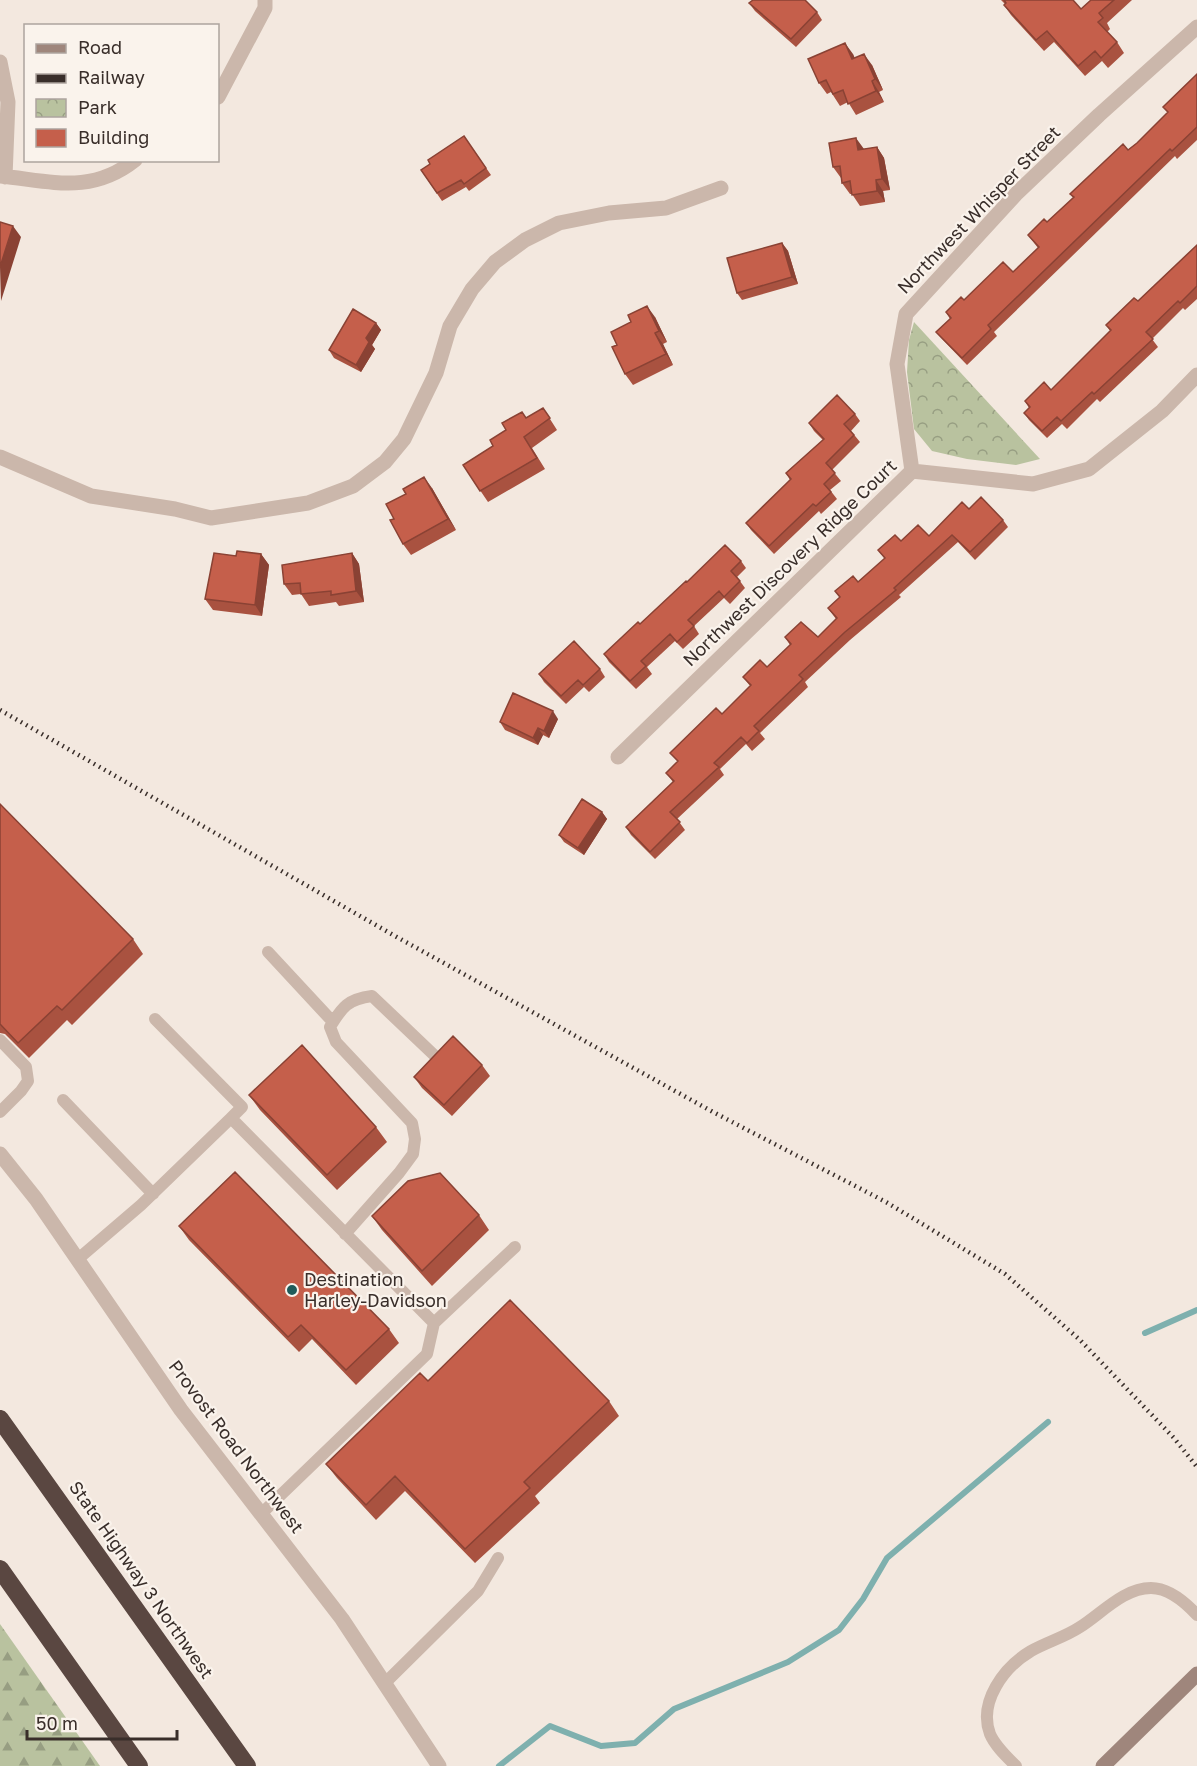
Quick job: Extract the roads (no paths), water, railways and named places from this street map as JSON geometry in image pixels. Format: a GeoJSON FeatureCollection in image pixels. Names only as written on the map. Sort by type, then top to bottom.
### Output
{"type":"FeatureCollection","features":[{"type":"Feature","properties":{"kind":"highway","name":"State Highway 3 Northwest"},"geometry":{"type":"LineString","coordinates":[[0,1419],[247,1766]]}},
{"type":"Feature","properties":{"kind":"highway"},"geometry":{"type":"LineString","coordinates":[[0,1569],[140,1766]]}},
{"type":"Feature","properties":{"kind":"main road"},"geometry":{"type":"LineString","coordinates":[[1103,1766],[1196,1679]]}},
{"type":"Feature","properties":{"kind":"street"},"geometry":{"type":"LineString","coordinates":[[219,95],[265,9],[265,0]]}},
{"type":"Feature","properties":{"kind":"street","name":"Northwest Whisper Street"},"geometry":{"type":"LineString","coordinates":[[912,471],[897,364],[906,314],[1017,193],[1197,27]]}},
{"type":"Feature","properties":{"kind":"street"},"geometry":{"type":"LineString","coordinates":[[0,62],[8,102],[2,177],[77,184],[101,180],[121,172],[133,162]]}},
{"type":"Feature","properties":{"kind":"street"},"geometry":{"type":"LineString","coordinates":[[0,457],[91,496],[175,509],[211,518],[308,503],[353,486],[385,462],[404,439],[436,373],[450,326],[472,289],[495,262],[525,240],[559,223],[609,213],[666,208],[721,188]]}},
{"type":"Feature","properties":{"kind":"street","name":"Northwest Discovery Ridge Court"},"geometry":{"type":"LineString","coordinates":[[618,757],[912,471],[1033,484],[1089,469],[1162,411],[1197,375]]}},
{"type":"Feature","properties":{"kind":"street","name":"Provost Road Northwest"},"geometry":{"type":"LineString","coordinates":[[0,1154],[36,1199],[181,1410],[342,1619],[439,1766]]}},
{"type":"Feature","properties":{"kind":"lane"},"geometry":{"type":"LineString","coordinates":[[268,952],[333,1022]]}},
{"type":"Feature","properties":{"kind":"lane"},"geometry":{"type":"LineString","coordinates":[[345,1234],[413,1154],[415,1139],[412,1123],[336,1042],[330,1027],[341,1009],[357,998],[372,996],[434,1055]]}},
{"type":"Feature","properties":{"kind":"lane"},"geometry":{"type":"LineString","coordinates":[[78,1259],[153,1194],[242,1107],[154,1019]]}},
{"type":"Feature","properties":{"kind":"lane"},"geometry":{"type":"LineString","coordinates":[[0,1040],[26,1067],[28,1081],[0,1112]]}},
{"type":"Feature","properties":{"kind":"lane"},"geometry":{"type":"LineString","coordinates":[[63,1100],[153,1194]]}},
{"type":"Feature","properties":{"kind":"lane"},"geometry":{"type":"LineString","coordinates":[[231,1118],[434,1323]]}},
{"type":"Feature","properties":{"kind":"lane"},"geometry":{"type":"LineString","coordinates":[[261,1514],[427,1354],[434,1323],[515,1247]]}},
{"type":"Feature","properties":{"kind":"lane"},"geometry":{"type":"LineString","coordinates":[[384,1684],[478,1591],[498,1558]]}},
{"type":"Feature","properties":{"kind":"lane"},"geometry":{"type":"LineString","coordinates":[[1016,1766],[991,1736],[987,1722],[989,1704],[996,1684],[1005,1671],[1030,1652],[1078,1629],[1119,1599],[1138,1589],[1154,1587],[1169,1593],[1183,1601],[1197,1615]]}},
{"type":"Feature","properties":{"kind":"waterway"},"geometry":{"type":"LineString","coordinates":[[1145,1333],[1197,1310]]}},
{"type":"Feature","properties":{"kind":"waterway"},"geometry":{"type":"LineString","coordinates":[[499,1766],[550,1726],[601,1746],[635,1743],[674,1709],[788,1662],[839,1630],[863,1599],[887,1558],[1048,1422]]}},
{"type":"Feature","properties":{"kind":"railway"},"geometry":{"type":"LineString","coordinates":[[0,710],[395,936],[713,1112],[886,1202],[1005,1274],[1080,1340],[1174,1438],[1197,1467]]}},
{"type":"Feature","properties":{"kind":"place","name":"Destination Harley-Davidson"},"geometry":{"type":"Point","coordinates":[292,1290]}}]}
